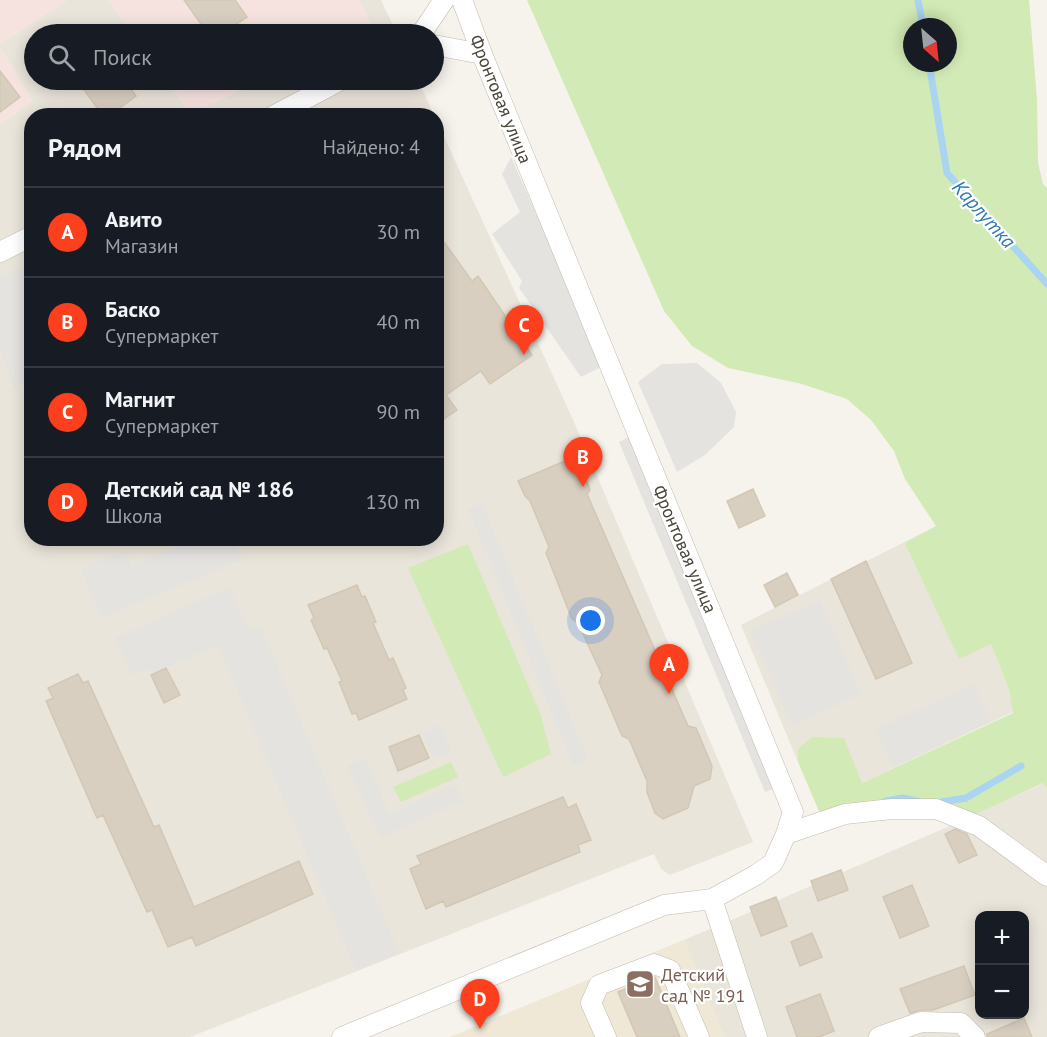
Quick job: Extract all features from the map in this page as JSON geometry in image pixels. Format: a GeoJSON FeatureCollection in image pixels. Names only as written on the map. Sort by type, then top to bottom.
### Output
{"type":"FeatureCollection","features":[{"type":"Feature","properties":{"kind":"street"},"geometry":{"type":"LineString","coordinates":[[428,24],[444,0]]}},
{"type":"Feature","properties":{"kind":"street","name":"Фронтовая улица"},"geometry":{"type":"LineString","coordinates":[[462,0],[482,54],[793,812],[773,863],[712,899]]}},
{"type":"Feature","properties":{"kind":"street"},"geometry":{"type":"LineString","coordinates":[[444,47],[482,54]]}},
{"type":"Feature","properties":{"kind":"street"},"geometry":{"type":"LineString","coordinates":[[288,108],[322,90]]}},
{"type":"Feature","properties":{"kind":"street"},"geometry":{"type":"LineString","coordinates":[[0,252],[24,240]]}},
{"type":"Feature","properties":{"kind":"street"},"geometry":{"type":"LineString","coordinates":[[786,834],[845,814],[892,808],[936,809],[979,826],[1047,876]]}},
{"type":"Feature","properties":{"kind":"street"},"geometry":{"type":"LineString","coordinates":[[342,1037],[664,905],[712,899],[757,1037]]}},
{"type":"Feature","properties":{"kind":"street"},"geometry":{"type":"LineString","coordinates":[[606,1037],[591,1003],[599,985],[654,964],[670,970],[699,1037]]}},
{"type":"Feature","properties":{"kind":"street"},"geometry":{"type":"LineString","coordinates":[[879,1037],[921,1022],[961,1023],[975,1037]]}},
{"type":"Feature","properties":{"kind":"shaded area"},"geometry":{"type":"Polygon","coordinates":[[[0,0],[67,0],[30,24],[24,24],[24,28],[0,44],[0,0]]]}},
{"type":"Feature","properties":{"kind":"shaded area"},"geometry":{"type":"Polygon","coordinates":[[[67,0],[108,0],[126,24],[30,24],[67,0]]]}},
{"type":"Feature","properties":{"kind":"shaded area"},"geometry":{"type":"Polygon","coordinates":[[[108,0],[359,0],[371,24],[126,24],[108,0]]]}},
{"type":"Feature","properties":{"kind":"shaded area"},"geometry":{"type":"Polygon","coordinates":[[[359,0],[381,0],[392,24],[371,24],[359,0]]]}},
{"type":"Feature","properties":{"kind":"shaded area"},"geometry":{"type":"Polygon","coordinates":[[[24,28],[24,87],[0,48],[0,44],[24,28]]]}},
{"type":"Feature","properties":{"kind":"shaded area"},"geometry":{"type":"Polygon","coordinates":[[[0,48],[32,100],[0,125],[0,48]]]}},
{"type":"Feature","properties":{"kind":"shaded area"},"geometry":{"type":"Polygon","coordinates":[[[26,90],[173,90],[186,108],[24,108],[24,546],[444,546],[444,136],[574,422],[753,842],[670,875],[661,869],[654,854],[190,1037],[0,1037],[0,125],[32,100],[26,90]]]}},
{"type":"Feature","properties":{"kind":"shaded area"},"geometry":{"type":"Polygon","coordinates":[[[173,90],[242,90],[201,108],[186,108],[173,90]]]}},
{"type":"Feature","properties":{"kind":"shaded area"},"geometry":{"type":"Polygon","coordinates":[[[242,90],[423,90],[431,108],[201,108],[242,90]]]}},
{"type":"Feature","properties":{"kind":"shaded area"},"geometry":{"type":"Polygon","coordinates":[[[511,157],[603,366],[581,377],[519,288],[522,281],[492,234],[520,212],[502,174],[511,157]]]}},
{"type":"Feature","properties":{"kind":"shaded area"},"geometry":{"type":"Polygon","coordinates":[[[24,268],[24,383],[14,388],[0,349],[0,277],[24,268]]]}},
{"type":"Feature","properties":{"kind":"shaded area"},"geometry":{"type":"Polygon","coordinates":[[[697,363],[721,383],[736,412],[734,427],[705,455],[677,472],[638,382],[662,364],[697,363]]]}},
{"type":"Feature","properties":{"kind":"shaded area"},"geometry":{"type":"Polygon","coordinates":[[[633,435],[778,787],[765,792],[619,442],[633,435]]]}},
{"type":"Feature","properties":{"kind":"shaded area"},"geometry":{"type":"Polygon","coordinates":[[[482,503],[588,759],[573,765],[468,509],[482,503]]]}},
{"type":"Feature","properties":{"kind":"shaded area"},"geometry":{"type":"Polygon","coordinates":[[[936,526],[991,644],[1009,690],[1013,712],[862,783],[798,749],[798,762],[741,625],[936,526]]]}},
{"type":"Feature","properties":{"kind":"shaded area"},"geometry":{"type":"Polygon","coordinates":[[[179,546],[237,546],[242,560],[101,618],[81,569],[125,551],[132,566],[179,546]]]}},
{"type":"Feature","properties":{"kind":"shaded area"},"geometry":{"type":"Polygon","coordinates":[[[229,587],[249,631],[261,627],[399,953],[356,971],[218,645],[151,675],[148,668],[132,676],[115,638],[229,587]]]}},
{"type":"Feature","properties":{"kind":"shaded area"},"geometry":{"type":"Polygon","coordinates":[[[820,600],[861,694],[792,725],[750,631],[820,600]]]}},
{"type":"Feature","properties":{"kind":"shaded area"},"geometry":{"type":"Polygon","coordinates":[[[974,684],[991,721],[893,767],[875,729],[974,684]]]}},
{"type":"Feature","properties":{"kind":"shaded area"},"geometry":{"type":"Polygon","coordinates":[[[440,725],[452,752],[434,759],[422,733],[440,725]]]}},
{"type":"Feature","properties":{"kind":"shaded area"},"geometry":{"type":"Polygon","coordinates":[[[365,758],[390,814],[455,784],[463,801],[380,838],[347,766],[365,758]]]}},
{"type":"Feature","properties":{"kind":"shaded area"},"geometry":{"type":"Polygon","coordinates":[[[1044,783],[1047,788],[1047,1037],[451,1037],[734,919],[1044,783]]]}},
{"type":"Feature","properties":{"kind":"shaded area","name":"Детский сад № 191"},"geometry":{"type":"Polygon","coordinates":[[[685,940],[725,1037],[450,1037],[685,940]]]}},
{"type":"Feature","properties":{"kind":"green space"},"geometry":{"type":"Polygon","coordinates":[[[527,0],[1029,0],[1037,100],[1038,163],[1043,184],[1047,188],[1047,788],[1043,783],[966,819],[821,816],[798,762],[798,749],[812,737],[844,738],[862,783],[1013,713],[1009,690],[991,644],[959,659],[905,543],[936,526],[905,479],[894,451],[871,420],[847,399],[802,384],[728,368],[692,346],[664,311],[527,0]]]}},
{"type":"Feature","properties":{"kind":"green space"},"geometry":{"type":"Polygon","coordinates":[[[468,544],[540,713],[551,754],[503,777],[408,568],[468,544]]]}},
{"type":"Feature","properties":{"kind":"green space"},"geometry":{"type":"Polygon","coordinates":[[[451,762],[458,777],[401,802],[393,787],[451,762]]]}},
{"type":"Feature","properties":{"kind":"building"},"geometry":{"type":"Polygon","coordinates":[[[184,0],[235,0],[247,17],[237,24],[201,24],[184,0]]]}},
{"type":"Feature","properties":{"kind":"building"},"geometry":{"type":"Polygon","coordinates":[[[0,71],[20,97],[0,112],[0,71]]]}},
{"type":"Feature","properties":{"kind":"building"},"geometry":{"type":"Polygon","coordinates":[[[84,90],[132,90],[136,96],[120,108],[97,108],[84,90]]]}},
{"type":"Feature","properties":{"kind":"building"},"geometry":{"type":"Polygon","coordinates":[[[444,242],[472,281],[478,276],[532,355],[490,384],[481,371],[446,395],[457,410],[444,419],[444,242]]]}},
{"type":"Feature","properties":{"kind":"building"},"geometry":{"type":"Polygon","coordinates":[[[572,458],[577,471],[583,472],[590,490],[587,494],[688,726],[696,728],[712,766],[710,779],[694,786],[688,808],[663,819],[655,813],[647,792],[647,781],[629,739],[622,736],[599,682],[602,675],[578,623],[572,619],[546,553],[549,547],[530,501],[518,481],[572,458]]]}},
{"type":"Feature","properties":{"kind":"building"},"geometry":{"type":"Polygon","coordinates":[[[753,489],[765,516],[739,528],[727,501],[753,489]]]}},
{"type":"Feature","properties":{"kind":"building"},"geometry":{"type":"Polygon","coordinates":[[[866,561],[912,663],[876,679],[831,579],[866,561]]]}},
{"type":"Feature","properties":{"kind":"building"},"geometry":{"type":"Polygon","coordinates":[[[787,573],[798,595],[775,607],[764,585],[787,573]]]}},
{"type":"Feature","properties":{"kind":"building"},"geometry":{"type":"Polygon","coordinates":[[[357,585],[362,597],[365,596],[376,622],[373,623],[389,660],[393,658],[406,688],[403,690],[407,699],[359,720],[356,713],[352,714],[339,682],[342,681],[311,620],[314,618],[308,605],[357,585]]]}},
{"type":"Feature","properties":{"kind":"building"},"geometry":{"type":"Polygon","coordinates":[[[166,668],[180,695],[164,703],[151,675],[166,668]]]}},
{"type":"Feature","properties":{"kind":"building"},"geometry":{"type":"Polygon","coordinates":[[[78,674],[83,683],[88,681],[154,827],[159,825],[194,907],[299,861],[313,894],[196,946],[192,937],[168,947],[152,910],[147,912],[103,815],[97,818],[46,701],[53,698],[48,688],[78,674]]]}},
{"type":"Feature","properties":{"kind":"building"},"geometry":{"type":"Polygon","coordinates":[[[419,735],[429,758],[398,771],[389,747],[419,735]]]}},
{"type":"Feature","properties":{"kind":"building"},"geometry":{"type":"Polygon","coordinates":[[[563,797],[568,808],[576,804],[591,840],[578,845],[580,852],[446,907],[443,901],[426,909],[410,869],[421,864],[417,856],[563,797]]]}},
{"type":"Feature","properties":{"kind":"building"},"geometry":{"type":"Polygon","coordinates":[[[955,829],[967,834],[977,855],[959,863],[945,834],[955,829]]]}},
{"type":"Feature","properties":{"kind":"building"},"geometry":{"type":"Polygon","coordinates":[[[841,870],[848,890],[818,901],[811,881],[841,870]]]}},
{"type":"Feature","properties":{"kind":"building"},"geometry":{"type":"Polygon","coordinates":[[[912,885],[929,926],[900,938],[883,897],[912,885]]]}},
{"type":"Feature","properties":{"kind":"building"},"geometry":{"type":"Polygon","coordinates":[[[776,897],[787,926],[761,936],[750,907],[776,897]]]}},
{"type":"Feature","properties":{"kind":"building"},"geometry":{"type":"Polygon","coordinates":[[[812,933],[822,957],[800,966],[791,942],[812,933]]]}},
{"type":"Feature","properties":{"kind":"building"},"geometry":{"type":"Polygon","coordinates":[[[964,966],[975,995],[933,1010],[910,1013],[900,989],[964,966]]]}},
{"type":"Feature","properties":{"kind":"building"},"geometry":{"type":"Polygon","coordinates":[[[655,977],[680,1037],[637,1037],[618,992],[655,977]]]}},
{"type":"Feature","properties":{"kind":"building"},"geometry":{"type":"Polygon","coordinates":[[[820,994],[834,1031],[819,1037],[797,1037],[786,1007],[820,994]]]}},
{"type":"Feature","properties":{"kind":"building"},"geometry":{"type":"Polygon","coordinates":[[[1024,1019],[1032,1037],[987,1037],[987,1034],[1024,1019]]]}},
{"type":"Feature","properties":{"kind":"waterway","name":"Карлутка"},"geometry":{"type":"LineString","coordinates":[[918,0],[921,18]]}},
{"type":"Feature","properties":{"kind":"waterway","name":"Карлутка"},"geometry":{"type":"LineString","coordinates":[[930,72],[947,173],[1047,284]]}},
{"type":"Feature","properties":{"kind":"waterway"},"geometry":{"type":"LineString","coordinates":[[936,803],[966,798],[1021,766]]}},
{"type":"Feature","properties":{"kind":"waterway"},"geometry":{"type":"LineString","coordinates":[[886,801],[902,798],[917,801]]}},
{"type":"Feature","properties":{"kind":"place","name":"Магнит"},"geometry":{"type":"Point","coordinates":[524,355]}},
{"type":"Feature","properties":{"kind":"place","name":"Баско"},"geometry":{"type":"Point","coordinates":[583,487]}},
{"type":"Feature","properties":{"kind":"place","name":"Авито"},"geometry":{"type":"Point","coordinates":[669,694]}},
{"type":"Feature","properties":{"kind":"place","name":"Детский сад № 191"},"geometry":{"type":"Point","coordinates":[640,984]}},
{"type":"Feature","properties":{"kind":"place","name":"Детский сад № 186"},"geometry":{"type":"Point","coordinates":[480,1029]}}]}
